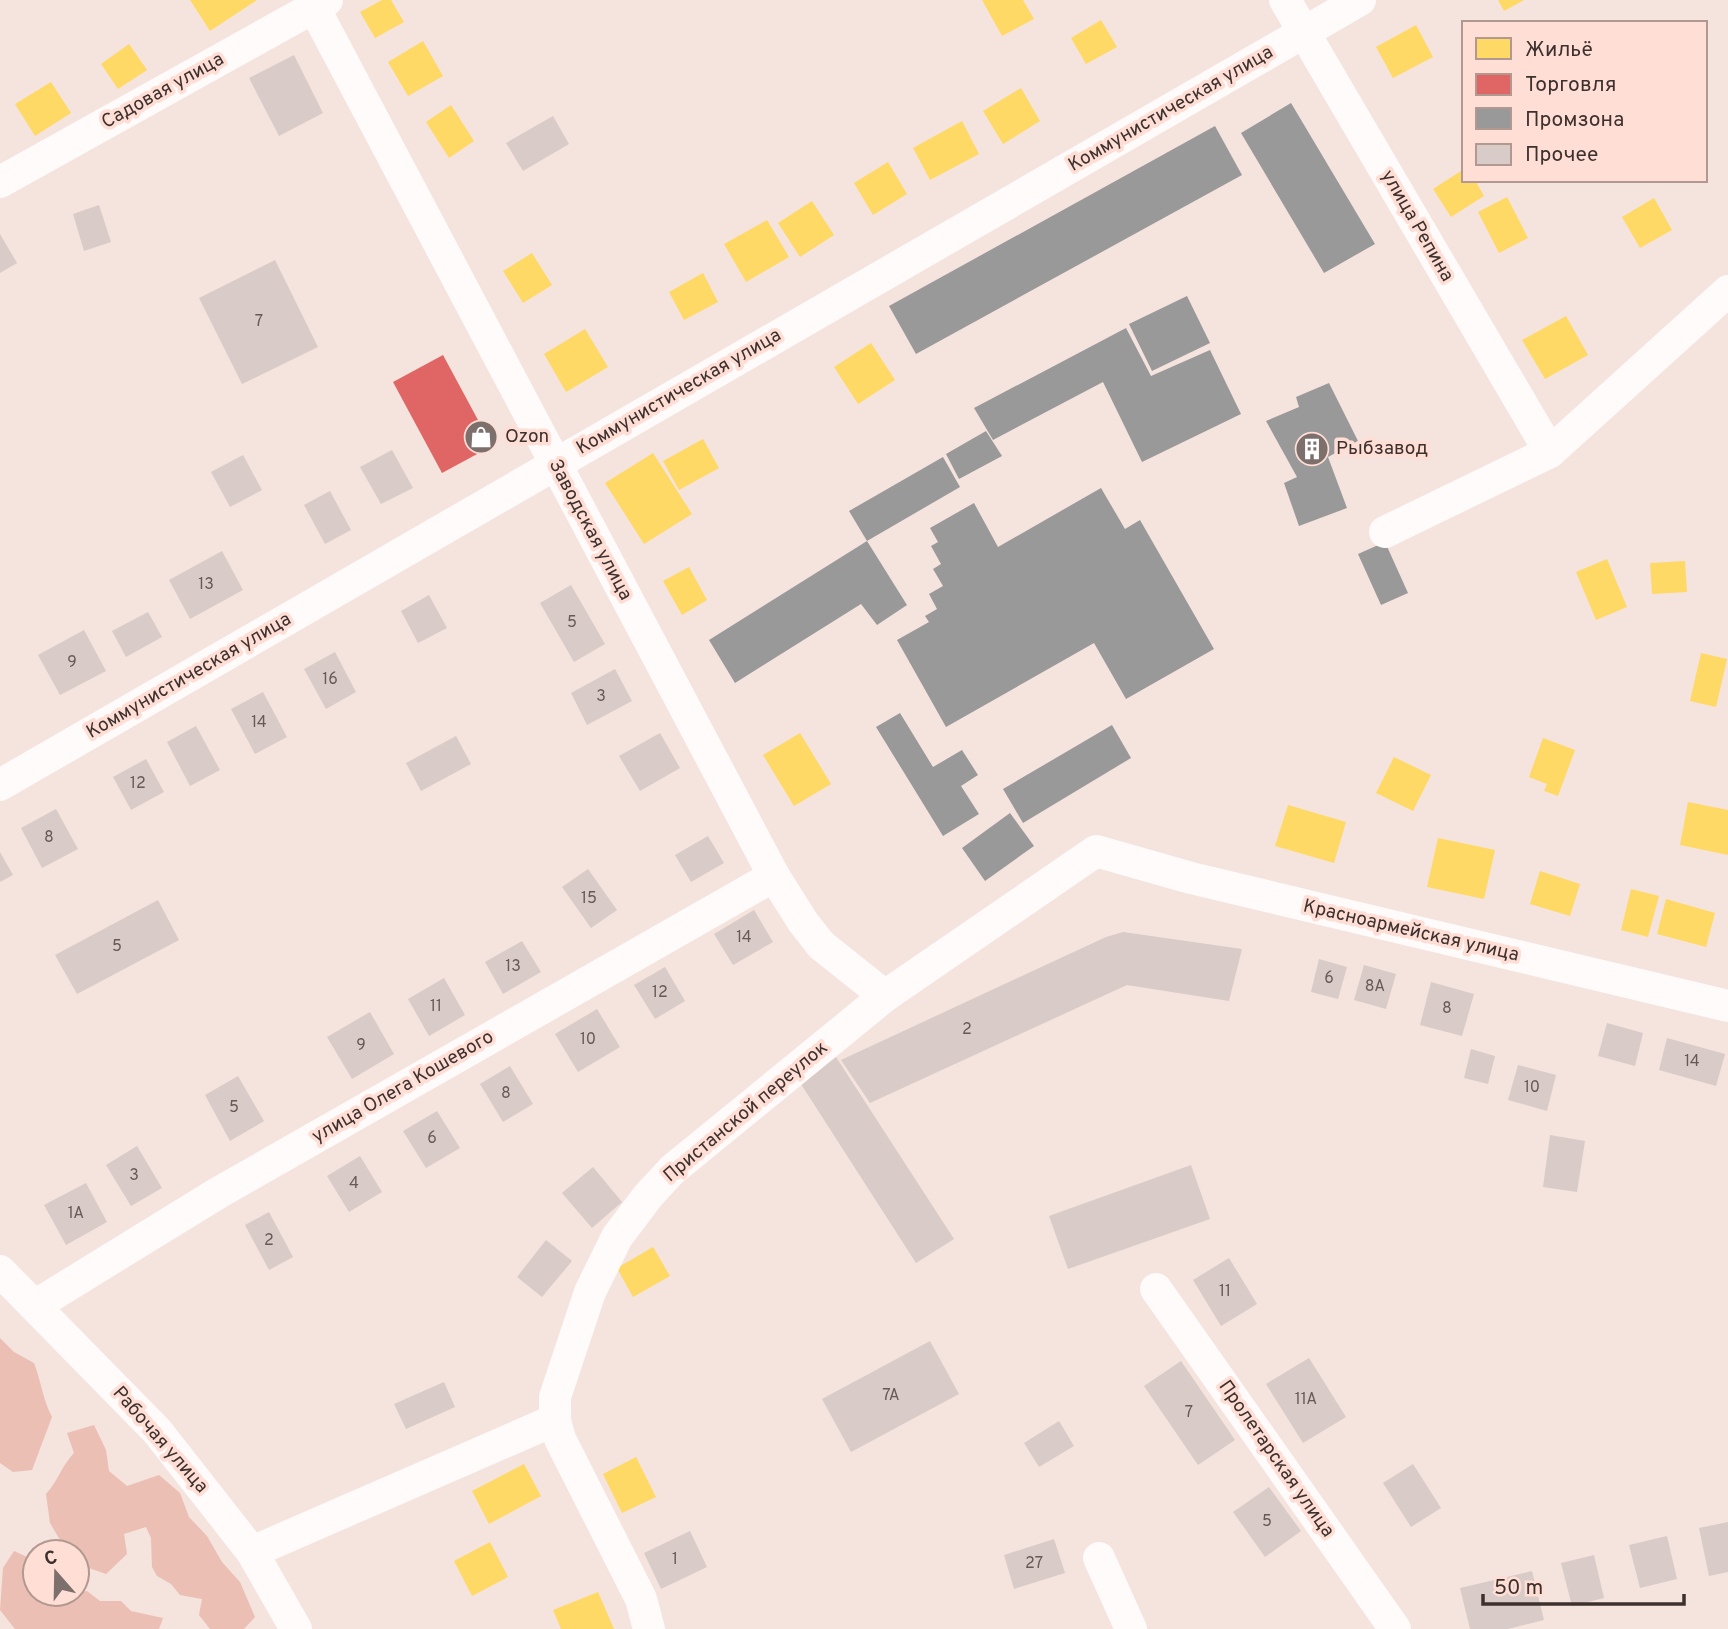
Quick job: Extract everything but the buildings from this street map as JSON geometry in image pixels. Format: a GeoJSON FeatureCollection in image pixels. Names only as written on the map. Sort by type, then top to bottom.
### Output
{"type":"FeatureCollection","features":[{"type":"Feature","properties":{"kind":"street","name":"улица Репина"},"geometry":{"type":"LineString","coordinates":[[1285,0],[1550,452]]}},
{"type":"Feature","properties":{"kind":"street","name":"Коммунистическая улица"},"geometry":{"type":"LineString","coordinates":[[0,785],[1360,0]]}},
{"type":"Feature","properties":{"kind":"street","name":"Садовая улица"},"geometry":{"type":"LineString","coordinates":[[0,182],[317,3]]}},
{"type":"Feature","properties":{"kind":"street","name":"Заводская улица"},"geometry":{"type":"LineString","coordinates":[[317,3],[555,463],[774,876],[821,945],[885,996]]}},
{"type":"Feature","properties":{"kind":"street"},"geometry":{"type":"LineString","coordinates":[[1385,532],[1550,452],[1728,291]]}},
{"type":"Feature","properties":{"kind":"street","name":"Пристанской переулок"},"geometry":{"type":"LineString","coordinates":[[649,1629],[641,1600],[560,1439],[555,1420],[555,1397],[590,1292],[617,1237],[672,1170],[885,996],[1096,851]]}},
{"type":"Feature","properties":{"kind":"street","name":"Красноармейская улица"},"geometry":{"type":"LineString","coordinates":[[1096,851],[1205,881],[1728,1006]]}},
{"type":"Feature","properties":{"kind":"street","name":"улица Олега Кошевого"},"geometry":{"type":"LineString","coordinates":[[36,1305],[218,1193],[774,876]]}},
{"type":"Feature","properties":{"kind":"street","name":"Рабочая улица"},"geometry":{"type":"LineString","coordinates":[[0,1271],[157,1432],[252,1552],[296,1629]]}},
{"type":"Feature","properties":{"kind":"street","name":"Пролетарская улица"},"geometry":{"type":"LineString","coordinates":[[1156,1289],[1395,1629]]}},
{"type":"Feature","properties":{"kind":"street"},"geometry":{"type":"LineString","coordinates":[[252,1552],[555,1420]]}},
{"type":"Feature","properties":{"kind":"street"},"geometry":{"type":"LineString","coordinates":[[1099,1558],[1131,1629]]}},
{"type":"Feature","properties":{"kind":"shaded area"},"geometry":{"type":"Polygon","coordinates":[[[0,1338],[14,1352],[34,1363],[52,1417],[32,1470],[13,1472],[0,1463],[0,1338]]]}},
{"type":"Feature","properties":{"kind":"shaded area"},"geometry":{"type":"Polygon","coordinates":[[[94,1425],[106,1450],[109,1471],[127,1486],[159,1475],[180,1493],[189,1517],[207,1536],[222,1562],[240,1582],[255,1617],[244,1629],[210,1629],[199,1615],[202,1599],[180,1595],[171,1584],[157,1576],[152,1567],[151,1538],[146,1527],[124,1534],[127,1554],[106,1574],[91,1569],[91,1538],[59,1538],[50,1523],[46,1494],[74,1453],[67,1433],[94,1425]]]}},
{"type":"Feature","properties":{"kind":"shaded area"},"geometry":{"type":"Polygon","coordinates":[[[14,1551],[21,1554],[21,1608],[91,1608],[91,1594],[100,1601],[121,1601],[131,1611],[163,1618],[159,1629],[15,1629],[0,1610],[3,1568],[14,1551]]]}},
{"type":"Feature","properties":{"kind":"place","name":"Ozon"},"geometry":{"type":"Point","coordinates":[481,437]}},
{"type":"Feature","properties":{"kind":"place","name":"Рыбзавод"},"geometry":{"type":"Point","coordinates":[1312,449]}}]}
